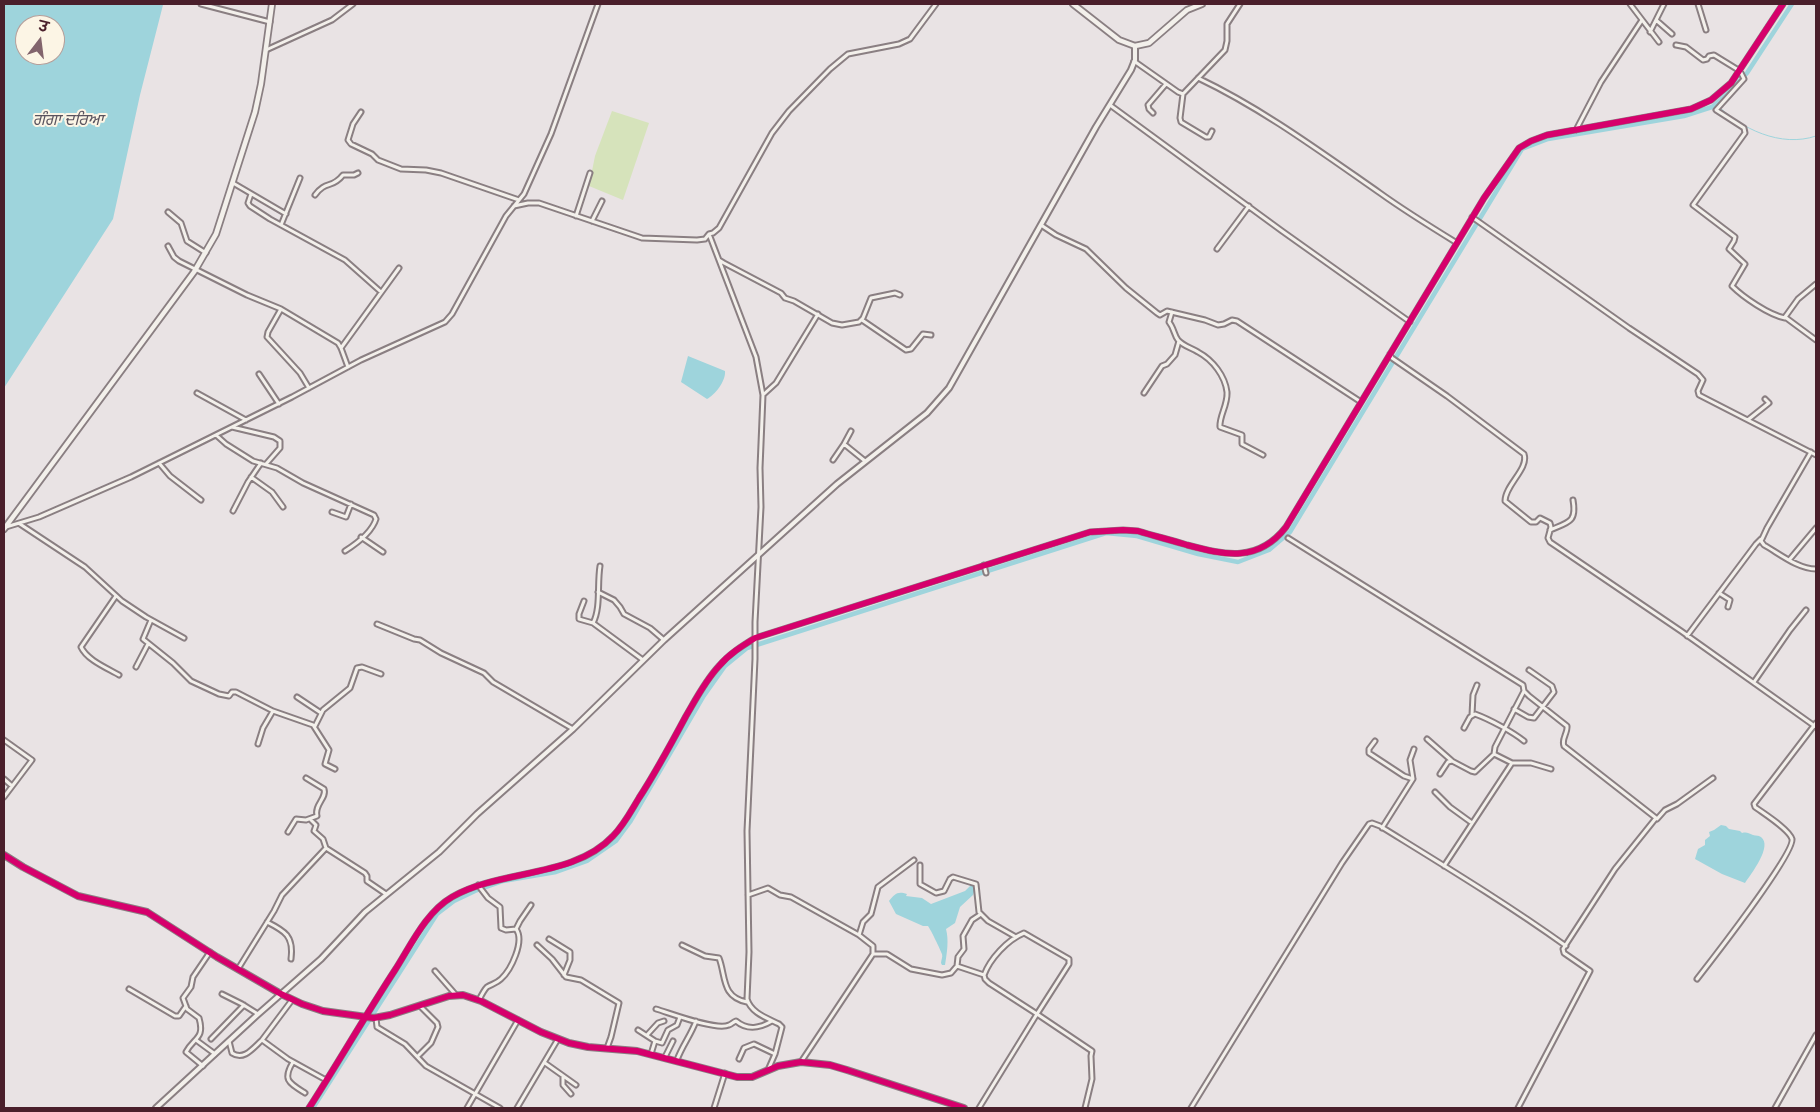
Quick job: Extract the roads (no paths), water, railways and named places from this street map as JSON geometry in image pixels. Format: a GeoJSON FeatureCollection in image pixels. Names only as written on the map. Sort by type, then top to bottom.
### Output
{"type":"FeatureCollection","features":[{"type":"Feature","properties":{"kind":"main road"},"geometry":{"type":"LineString","coordinates":[[4,528],[196,270],[216,234],[255,112],[261,84],[272,4]]}},
{"type":"Feature","properties":{"kind":"main road"},"geometry":{"type":"LineString","coordinates":[[1073,4],[1119,40],[1135,46],[1148,43],[1187,10],[1202,4]]}},
{"type":"Feature","properties":{"kind":"street"},"geometry":{"type":"LineString","coordinates":[[201,4],[270,22]]}},
{"type":"Feature","properties":{"kind":"street"},"geometry":{"type":"LineString","coordinates":[[266,50],[332,20],[353,4]]}},
{"type":"Feature","properties":{"kind":"street"},"geometry":{"type":"LineString","coordinates":[[4,528],[63,507],[159,463],[279,404],[348,367],[440,325],[448,318],[513,206],[524,194],[551,134],[598,4]]}},
{"type":"Feature","properties":{"kind":"street"},"geometry":{"type":"LineString","coordinates":[[513,206],[539,203],[647,239],[705,239],[708,234],[713,233],[719,228],[752,167],[781,120],[830,69],[848,54],[899,44],[910,39],[936,4]]}},
{"type":"Feature","properties":{"kind":"street"},"geometry":{"type":"LineString","coordinates":[[1212,130],[1209,136],[1206,137],[1181,122],[1183,94],[1224,50],[1227,41],[1227,24],[1240,4]]}},
{"type":"Feature","properties":{"kind":"street"},"geometry":{"type":"LineString","coordinates":[[1630,4],[1659,42]]}},
{"type":"Feature","properties":{"kind":"street"},"geometry":{"type":"LineString","coordinates":[[1650,32],[1664,4]]}},
{"type":"Feature","properties":{"kind":"street"},"geometry":{"type":"LineString","coordinates":[[1698,4],[1706,30]]}},
{"type":"Feature","properties":{"kind":"street"},"geometry":{"type":"LineString","coordinates":[[308,1108],[437,908],[453,896],[478,886],[569,862],[598,849],[609,840],[623,824],[646,788],[698,694],[722,662],[738,648],[755,640],[1072,537],[1105,530],[1138,531],[1226,554],[1248,552],[1272,540],[1286,527],[1360,402],[1391,356],[1472,217],[1506,166],[1522,146],[1547,135],[1696,108],[1721,94],[1741,73],[1784,4]]}},
{"type":"Feature","properties":{"kind":"street"},"geometry":{"type":"LineString","coordinates":[[1576,130],[1601,82],[1642,20]]}},
{"type":"Feature","properties":{"kind":"street"},"geometry":{"type":"LineString","coordinates":[[1656,20],[1672,34]]}},
{"type":"Feature","properties":{"kind":"street"},"geometry":{"type":"LineString","coordinates":[[1676,45],[1688,48],[1703,60],[1714,55],[1741,73],[1744,79],[1720,104],[1717,111],[1746,131],[1693,205],[1735,237],[1729,249],[1745,264],[1732,286],[1760,306],[1779,317],[1785,318],[1816,340]]}},
{"type":"Feature","properties":{"kind":"street"},"geometry":{"type":"LineString","coordinates":[[157,1108],[320,959],[365,912],[439,852],[477,814],[573,729],[664,640],[865,461],[927,413],[949,388],[1128,76],[1134,61],[1135,46]]}},
{"type":"Feature","properties":{"kind":"street"},"geometry":{"type":"LineString","coordinates":[[1134,61],[1183,94]]}},
{"type":"Feature","properties":{"kind":"street"},"geometry":{"type":"LineString","coordinates":[[1198,78],[1252,106],[1457,243]]}},
{"type":"Feature","properties":{"kind":"street"},"geometry":{"type":"LineString","coordinates":[[1153,113],[1149,110],[1148,105],[1166,84]]}},
{"type":"Feature","properties":{"kind":"street"},"geometry":{"type":"LineString","coordinates":[[1110,105],[1410,322]]}},
{"type":"Feature","properties":{"kind":"street"},"geometry":{"type":"LineString","coordinates":[[361,112],[354,121],[348,137],[349,142],[372,154],[378,160],[401,169],[430,171],[463,180],[519,200]]}},
{"type":"Feature","properties":{"kind":"street"},"geometry":{"type":"LineString","coordinates":[[315,195],[322,186],[335,184],[343,175],[358,173]]}},
{"type":"Feature","properties":{"kind":"street"},"geometry":{"type":"LineString","coordinates":[[576,216],[590,173]]}},
{"type":"Feature","properties":{"kind":"street"},"geometry":{"type":"LineString","coordinates":[[281,225],[300,178]]}},
{"type":"Feature","properties":{"kind":"street"},"geometry":{"type":"LineString","coordinates":[[233,183],[286,214]]}},
{"type":"Feature","properties":{"kind":"street"},"geometry":{"type":"LineString","coordinates":[[252,194],[249,205],[345,260],[381,292]]}},
{"type":"Feature","properties":{"kind":"street"},"geometry":{"type":"LineString","coordinates":[[592,221],[602,201]]}},
{"type":"Feature","properties":{"kind":"street"},"geometry":{"type":"LineString","coordinates":[[1217,249],[1249,206]]}},
{"type":"Feature","properties":{"kind":"street"},"geometry":{"type":"LineString","coordinates":[[168,212],[181,223],[187,241],[206,253]]}},
{"type":"Feature","properties":{"kind":"street"},"geometry":{"type":"LineString","coordinates":[[1472,217],[1698,374],[1704,380],[1698,391],[1700,394],[1816,454]]}},
{"type":"Feature","properties":{"kind":"street"},"geometry":{"type":"LineString","coordinates":[[1041,225],[1056,235],[1086,249],[1126,288],[1160,315],[1168,311],[1218,325],[1232,320],[1237,321],[1360,402]]}},
{"type":"Feature","properties":{"kind":"street"},"geometry":{"type":"LineString","coordinates":[[708,234],[756,357],[763,395],[760,437],[759,555],[756,571],[755,650],[746,831],[748,1002],[755,1011],[781,1025],[782,1030],[768,1070]]}},
{"type":"Feature","properties":{"kind":"street"},"geometry":{"type":"LineString","coordinates":[[168,246],[176,258],[196,270],[281,309],[328,337],[341,348],[348,367]]}},
{"type":"Feature","properties":{"kind":"street"},"geometry":{"type":"LineString","coordinates":[[719,259],[724,264],[781,293],[785,298],[839,325],[862,320],[871,298],[895,293],[900,295]]}},
{"type":"Feature","properties":{"kind":"street"},"geometry":{"type":"LineString","coordinates":[[341,348],[399,268]]}},
{"type":"Feature","properties":{"kind":"street"},"geometry":{"type":"LineString","coordinates":[[1785,318],[1798,299],[1816,284]]}},
{"type":"Feature","properties":{"kind":"street"},"geometry":{"type":"LineString","coordinates":[[281,309],[267,337],[300,373],[309,388]]}},
{"type":"Feature","properties":{"kind":"street"},"geometry":{"type":"LineString","coordinates":[[1144,393],[1162,366],[1167,364],[1175,355],[1179,341],[1174,328],[1169,322],[1172,312]]}},
{"type":"Feature","properties":{"kind":"street"},"geometry":{"type":"LineString","coordinates":[[763,395],[776,383],[818,314]]}},
{"type":"Feature","properties":{"kind":"street"},"geometry":{"type":"LineString","coordinates":[[862,320],[906,350],[911,349],[923,334],[930,335]]}},
{"type":"Feature","properties":{"kind":"street"},"geometry":{"type":"LineString","coordinates":[[1179,341],[1200,352],[1216,366],[1225,385],[1227,395],[1220,427],[1242,435],[1242,444],[1263,455]]}},
{"type":"Feature","properties":{"kind":"street"},"geometry":{"type":"LineString","coordinates":[[1391,356],[1524,454],[1524,464],[1508,491],[1505,502],[1532,522],[1536,522],[1540,518],[1547,521],[1551,525],[1548,538],[1550,542],[1816,725],[1754,804],[1778,822],[1791,838],[1792,845],[1775,872],[1698,979]]}},
{"type":"Feature","properties":{"kind":"street"},"geometry":{"type":"LineString","coordinates":[[259,374],[279,404]]}},
{"type":"Feature","properties":{"kind":"street"},"geometry":{"type":"LineString","coordinates":[[196,392],[246,420]]}},
{"type":"Feature","properties":{"kind":"street"},"geometry":{"type":"LineString","coordinates":[[1749,420],[1768,403],[1765,399]]}},
{"type":"Feature","properties":{"kind":"street"},"geometry":{"type":"LineString","coordinates":[[231,427],[274,437],[282,443],[280,448],[263,463],[252,477],[233,510]]}},
{"type":"Feature","properties":{"kind":"street"},"geometry":{"type":"LineString","coordinates":[[834,460],[851,431]]}},
{"type":"Feature","properties":{"kind":"street"},"geometry":{"type":"LineString","coordinates":[[216,435],[226,444],[253,461],[277,468],[303,483],[371,513],[376,519],[368,533],[345,551]]}},
{"type":"Feature","properties":{"kind":"street"},"geometry":{"type":"LineString","coordinates":[[844,444],[865,461]]}},
{"type":"Feature","properties":{"kind":"street"},"geometry":{"type":"LineString","coordinates":[[1687,636],[1761,539],[1811,452]]}},
{"type":"Feature","properties":{"kind":"street"},"geometry":{"type":"LineString","coordinates":[[159,463],[170,476],[201,500]]}},
{"type":"Feature","properties":{"kind":"street"},"geometry":{"type":"LineString","coordinates":[[252,477],[272,492],[283,506]]}},
{"type":"Feature","properties":{"kind":"street"},"geometry":{"type":"LineString","coordinates":[[1550,530],[1566,523],[1572,518],[1574,510],[1572,500]]}},
{"type":"Feature","properties":{"kind":"street"},"geometry":{"type":"LineString","coordinates":[[332,512],[346,518],[351,504]]}},
{"type":"Feature","properties":{"kind":"street"},"geometry":{"type":"LineString","coordinates":[[19,524],[85,567],[116,596],[151,620],[184,638]]}},
{"type":"Feature","properties":{"kind":"street"},"geometry":{"type":"LineString","coordinates":[[1790,559],[1816,528]]}},
{"type":"Feature","properties":{"kind":"street"},"geometry":{"type":"LineString","coordinates":[[361,537],[383,552]]}},
{"type":"Feature","properties":{"kind":"street"},"geometry":{"type":"LineString","coordinates":[[1288,538],[1524,685],[1524,691],[1495,747],[1494,754],[1478,770],[1473,772],[1452,761],[1427,739]]}},
{"type":"Feature","properties":{"kind":"street"},"geometry":{"type":"LineString","coordinates":[[1761,539],[1764,545],[1803,567],[1816,569]]}},
{"type":"Feature","properties":{"kind":"street"},"geometry":{"type":"LineString","coordinates":[[594,623],[598,612],[597,592],[600,566]]}},
{"type":"Feature","properties":{"kind":"street"},"geometry":{"type":"LineString","coordinates":[[984,567],[986,573]]}},
{"type":"Feature","properties":{"kind":"street"},"geometry":{"type":"LineString","coordinates":[[597,592],[614,600],[624,614],[650,628],[664,640]]}},
{"type":"Feature","properties":{"kind":"street"},"geometry":{"type":"LineString","coordinates":[[1720,593],[1730,600],[1728,607]]}},
{"type":"Feature","properties":{"kind":"street"},"geometry":{"type":"LineString","coordinates":[[116,596],[81,648],[93,659],[119,676]]}},
{"type":"Feature","properties":{"kind":"street"},"geometry":{"type":"LineString","coordinates":[[584,601],[579,618],[594,623],[641,662]]}},
{"type":"Feature","properties":{"kind":"street"},"geometry":{"type":"LineString","coordinates":[[1754,682],[1806,610]]}},
{"type":"Feature","properties":{"kind":"street"},"geometry":{"type":"LineString","coordinates":[[151,620],[142,638],[173,663],[191,681],[219,694],[229,696],[232,692],[236,692],[273,711],[315,726],[329,750],[325,764],[334,769]]}},
{"type":"Feature","properties":{"kind":"street"},"geometry":{"type":"LineString","coordinates":[[378,624],[420,640],[441,653],[484,673],[493,682],[573,729]]}},
{"type":"Feature","properties":{"kind":"street"},"geometry":{"type":"LineString","coordinates":[[136,666],[148,644]]}},
{"type":"Feature","properties":{"kind":"street"},"geometry":{"type":"LineString","coordinates":[[315,726],[326,707],[350,688],[357,668],[362,667],[381,674]]}},
{"type":"Feature","properties":{"kind":"street"},"geometry":{"type":"LineString","coordinates":[[1514,709],[1528,717],[1534,718],[1552,695],[1554,688],[1529,670]]}},
{"type":"Feature","properties":{"kind":"street"},"geometry":{"type":"LineString","coordinates":[[1464,728],[1472,715],[1473,695],[1477,685]]}},
{"type":"Feature","properties":{"kind":"street"},"geometry":{"type":"LineString","coordinates":[[1524,691],[1567,726],[1568,729],[1563,740],[1564,746],[1656,819]]}},
{"type":"Feature","properties":{"kind":"street"},"geometry":{"type":"LineString","coordinates":[[297,697],[321,713]]}},
{"type":"Feature","properties":{"kind":"street"},"geometry":{"type":"LineString","coordinates":[[258,744],[263,728],[273,711]]}},
{"type":"Feature","properties":{"kind":"street"},"geometry":{"type":"LineString","coordinates":[[1472,715],[1478,715],[1514,732],[1524,741]]}},
{"type":"Feature","properties":{"kind":"street"},"geometry":{"type":"LineString","coordinates":[[4,740],[32,760],[4,798]]}},
{"type":"Feature","properties":{"kind":"street"},"geometry":{"type":"LineString","coordinates":[[1375,742],[1369,749],[1370,753],[1404,776],[1413,779]]}},
{"type":"Feature","properties":{"kind":"street"},"geometry":{"type":"LineString","coordinates":[[1382,828],[1413,779],[1410,760],[1414,749]]}},
{"type":"Feature","properties":{"kind":"street"},"geometry":{"type":"LineString","coordinates":[[1494,754],[1512,763],[1531,763],[1551,768]]}},
{"type":"Feature","properties":{"kind":"street"},"geometry":{"type":"LineString","coordinates":[[1440,774],[1448,762],[1452,761]]}},
{"type":"Feature","properties":{"kind":"street"},"geometry":{"type":"LineString","coordinates":[[1444,866],[1512,763]]}},
{"type":"Feature","properties":{"kind":"street"},"geometry":{"type":"LineString","coordinates":[[288,832],[296,819],[306,820],[317,816],[316,810],[325,792],[324,789],[306,778]]}},
{"type":"Feature","properties":{"kind":"street"},"geometry":{"type":"LineString","coordinates":[[1518,1108],[1590,972],[1564,953],[1563,949],[1616,869],[1656,819],[1665,810],[1677,804],[1713,778]]}},
{"type":"Feature","properties":{"kind":"street"},"geometry":{"type":"LineString","coordinates":[[4,779],[12,786]]}},
{"type":"Feature","properties":{"kind":"street"},"geometry":{"type":"LineString","coordinates":[[1435,792],[1450,807],[1472,823]]}},
{"type":"Feature","properties":{"kind":"street"},"geometry":{"type":"LineString","coordinates":[[309,819],[316,825],[314,831],[323,839],[326,848],[365,873],[367,882],[386,894]]}},
{"type":"Feature","properties":{"kind":"street"},"geometry":{"type":"LineString","coordinates":[[1191,1108],[1367,826],[1372,823],[1522,914],[1566,946]]}},
{"type":"Feature","properties":{"kind":"street"},"geometry":{"type":"LineString","coordinates":[[238,969],[268,922],[285,890],[326,848]]}},
{"type":"Feature","properties":{"kind":"street"},"geometry":{"type":"LineString","coordinates":[[4,855],[78,896],[147,912],[281,994],[318,1009],[365,1018],[375,1018],[456,995],[470,996],[558,1039],[579,1046],[628,1049],[748,1078],[768,1070],[801,1062],[839,1067],[964,1108]]}},
{"type":"Feature","properties":{"kind":"street"},"geometry":{"type":"LineString","coordinates":[[859,935],[863,922],[871,914],[878,887],[914,860]]}},
{"type":"Feature","properties":{"kind":"street"},"geometry":{"type":"LineString","coordinates":[[920,865],[920,884],[936,893],[944,891],[953,877],[976,884],[977,907],[981,914],[988,921],[1016,936]]}},
{"type":"Feature","properties":{"kind":"street"},"geometry":{"type":"LineString","coordinates":[[478,886],[500,907],[501,928],[506,930],[516,929]]}},
{"type":"Feature","properties":{"kind":"street"},"geometry":{"type":"LineString","coordinates":[[748,895],[766,888],[770,889],[780,895],[791,898],[872,944],[873,954],[801,1062]]}},
{"type":"Feature","properties":{"kind":"street"},"geometry":{"type":"LineString","coordinates":[[516,929],[531,905]]}},
{"type":"Feature","properties":{"kind":"street"},"geometry":{"type":"LineString","coordinates":[[873,954],[886,954],[908,967],[948,975],[957,966],[958,957],[964,949],[962,936],[972,920],[981,914]]}},
{"type":"Feature","properties":{"kind":"street"},"geometry":{"type":"LineString","coordinates":[[268,922],[284,930],[288,935],[292,951],[291,959]]}},
{"type":"Feature","properties":{"kind":"street"},"geometry":{"type":"LineString","coordinates":[[478,1000],[487,987],[504,976],[513,960],[519,942],[519,934],[516,929]]}},
{"type":"Feature","properties":{"kind":"street"},"geometry":{"type":"LineString","coordinates":[[979,1108],[1069,964],[1069,959],[1022,933],[1016,936],[992,958],[984,975]]}},
{"type":"Feature","properties":{"kind":"street"},"geometry":{"type":"LineString","coordinates":[[549,939],[570,952],[570,960],[564,975]]}},
{"type":"Feature","properties":{"kind":"street"},"geometry":{"type":"LineString","coordinates":[[537,945],[564,975],[581,980],[619,1003],[607,1048]]}},
{"type":"Feature","properties":{"kind":"street"},"geometry":{"type":"LineString","coordinates":[[682,945],[705,956],[719,958],[724,980],[729,991],[738,1000],[748,1002]]}},
{"type":"Feature","properties":{"kind":"street"},"geometry":{"type":"LineString","coordinates":[[203,1066],[186,1052],[201,1033],[200,1020],[198,1016],[188,1010],[184,997],[191,987],[193,977],[210,952]]}},
{"type":"Feature","properties":{"kind":"street"},"geometry":{"type":"LineString","coordinates":[[957,966],[984,975],[989,983],[1092,1051],[1092,1079],[1085,1108]]}},
{"type":"Feature","properties":{"kind":"street"},"geometry":{"type":"LineString","coordinates":[[435,971],[456,995]]}},
{"type":"Feature","properties":{"kind":"street"},"geometry":{"type":"LineString","coordinates":[[129,989],[175,1016],[179,1016],[186,1006]]}},
{"type":"Feature","properties":{"kind":"street"},"geometry":{"type":"LineString","coordinates":[[222,994],[258,1014]]}},
{"type":"Feature","properties":{"kind":"street"},"geometry":{"type":"LineString","coordinates":[[229,1041],[232,1053],[240,1056],[245,1055],[262,1040],[292,1000]]}},
{"type":"Feature","properties":{"kind":"street"},"geometry":{"type":"LineString","coordinates":[[211,1039],[244,1005]]}},
{"type":"Feature","properties":{"kind":"street"},"geometry":{"type":"LineString","coordinates":[[418,1056],[431,1043],[438,1027],[437,1023],[420,1006]]}},
{"type":"Feature","properties":{"kind":"street"},"geometry":{"type":"LineString","coordinates":[[656,1009],[696,1021],[722,1026],[736,1021],[740,1024],[756,1028],[772,1021]]}},
{"type":"Feature","properties":{"kind":"street"},"geometry":{"type":"LineString","coordinates":[[638,1030],[655,1041],[663,1042],[668,1030],[676,1024],[680,1016]]}},
{"type":"Feature","properties":{"kind":"street"},"geometry":{"type":"LineString","coordinates":[[375,1018],[377,1027],[405,1044],[426,1066],[474,1095],[500,1108]]}},
{"type":"Feature","properties":{"kind":"street"},"geometry":{"type":"LineString","coordinates":[[467,1108],[518,1020]]}},
{"type":"Feature","properties":{"kind":"street"},"geometry":{"type":"LineString","coordinates":[[647,1035],[658,1023],[664,1021]]}},
{"type":"Feature","properties":{"kind":"street"},"geometry":{"type":"LineString","coordinates":[[678,1060],[696,1021]]}},
{"type":"Feature","properties":{"kind":"street"},"geometry":{"type":"LineString","coordinates":[[1775,1108],[1816,1035]]}},
{"type":"Feature","properties":{"kind":"street"},"geometry":{"type":"LineString","coordinates":[[517,1108],[558,1039]]}},
{"type":"Feature","properties":{"kind":"street"},"geometry":{"type":"LineString","coordinates":[[196,1040],[216,1054]]}},
{"type":"Feature","properties":{"kind":"street"},"geometry":{"type":"LineString","coordinates":[[262,1040],[293,1062],[326,1080]]}},
{"type":"Feature","properties":{"kind":"street"},"geometry":{"type":"LineString","coordinates":[[651,1054],[655,1041]]}},
{"type":"Feature","properties":{"kind":"street"},"geometry":{"type":"LineString","coordinates":[[665,1057],[673,1041]]}},
{"type":"Feature","properties":{"kind":"street"},"geometry":{"type":"LineString","coordinates":[[739,1058],[744,1048],[754,1044],[775,1054]]}},
{"type":"Feature","properties":{"kind":"street"},"geometry":{"type":"LineString","coordinates":[[293,1062],[287,1076],[293,1086],[305,1093]]}},
{"type":"Feature","properties":{"kind":"street"},"geometry":{"type":"LineString","coordinates":[[545,1063],[576,1085]]}},
{"type":"Feature","properties":{"kind":"street"},"geometry":{"type":"LineString","coordinates":[[714,1108],[725,1073]]}},
{"type":"Feature","properties":{"kind":"street"},"geometry":{"type":"LineString","coordinates":[[563,1076],[563,1085],[571,1094]]}},
{"type":"Feature","properties":{"kind":"water","name":"ਗੰਗਾ ਦਰਿਆ"},"geometry":{"type":"Polygon","coordinates":[[[4,4],[163,5],[140,95],[113,219],[4,388],[4,4]]]}},
{"type":"Feature","properties":{"kind":"water"},"geometry":{"type":"Polygon","coordinates":[[[688,356],[725,371],[724,379],[719,387],[707,399],[681,382],[688,356]]]}},
{"type":"Feature","properties":{"kind":"water"},"geometry":{"type":"Polygon","coordinates":[[[1721,825],[1742,833],[1759,836],[1764,841],[1760,860],[1745,883],[1722,874],[1695,859],[1698,849],[1705,845],[1705,840],[1710,836],[1709,832],[1721,825]]]}},
{"type":"Feature","properties":{"kind":"water"},"geometry":{"type":"Polygon","coordinates":[[[972,884],[976,886],[973,895],[960,907],[955,923],[946,929],[947,951],[945,965],[942,965],[942,954],[928,926],[923,926],[896,914],[889,901],[898,893],[901,893],[907,894],[906,896],[922,898],[931,904],[965,891],[972,884]]]}},
{"type":"Feature","properties":{"kind":"waterway"},"geometry":{"type":"LineString","coordinates":[[313,1108],[437,914],[454,901],[503,881],[556,872],[587,861],[616,841],[630,822],[703,697],[725,666],[747,648],[1106,533],[1137,536],[1198,554],[1238,562],[1269,550],[1290,532],[1522,149],[1548,139],[1684,116],[1712,107],[1747,73],[1792,4]]}},
{"type":"Feature","properties":{"kind":"waterway"},"geometry":{"type":"LineString","coordinates":[[1716,104],[1737,121],[1762,134],[1789,140],[1816,136]]}}]}
